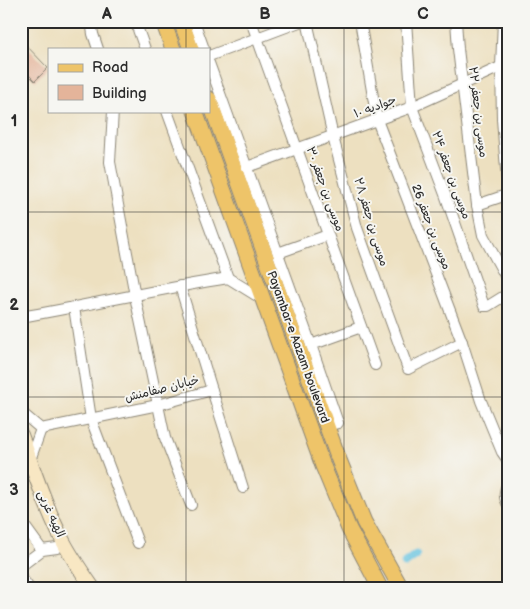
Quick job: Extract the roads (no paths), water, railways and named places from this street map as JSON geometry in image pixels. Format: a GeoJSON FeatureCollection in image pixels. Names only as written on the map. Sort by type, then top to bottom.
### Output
{"type":"FeatureCollection","features":[{"type":"Feature","properties":{"kind":"main road"},"geometry":{"type":"LineString","coordinates":[[163,21],[173,48]]}},
{"type":"Feature","properties":{"kind":"main road"},"geometry":{"type":"LineString","coordinates":[[181,21],[190,48]]}},
{"type":"Feature","properties":{"kind":"main road","name":"Payambar-e Aazam boulevard"},"geometry":{"type":"LineString","coordinates":[[210,102],[327,426],[364,522],[401,588]]}},
{"type":"Feature","properties":{"kind":"main road","name":"Payambar-e Aazam boulevard"},"geometry":{"type":"LineString","coordinates":[[195,112],[323,466],[348,529],[380,588]]}},
{"type":"Feature","properties":{"kind":"street"},"geometry":{"type":"LineString","coordinates":[[91,21],[98,48]]}},
{"type":"Feature","properties":{"kind":"street"},"geometry":{"type":"LineString","coordinates":[[134,21],[145,48]]}},
{"type":"Feature","properties":{"kind":"street"},"geometry":{"type":"LineString","coordinates":[[194,21],[204,48]]}},
{"type":"Feature","properties":{"kind":"street","name":"موسی بن جعفر ۳۰"},"geometry":{"type":"LineString","coordinates":[[251,21],[375,365]]}},
{"type":"Feature","properties":{"kind":"street"},"geometry":{"type":"LineString","coordinates":[[210,56],[302,21]]}},
{"type":"Feature","properties":{"kind":"street","name":"موسی بن جعفر ۲۸"},"geometry":{"type":"LineString","coordinates":[[307,21],[333,136],[357,228],[408,369],[462,342]]}},
{"type":"Feature","properties":{"kind":"street","name":"موسی بن جعفر 26"},"geometry":{"type":"LineString","coordinates":[[360,21],[377,120],[462,342],[480,401],[502,452],[509,462]]}},
{"type":"Feature","properties":{"kind":"street","name":"موسی بن جعفر ۲۴"},"geometry":{"type":"LineString","coordinates":[[406,21],[412,107],[484,306],[488,306],[509,293]]}},
{"type":"Feature","properties":{"kind":"street","name":"موسی بن جعفر ۲۲"},"geometry":{"type":"LineString","coordinates":[[456,21],[477,205],[483,235],[509,283]]}},
{"type":"Feature","properties":{"kind":"street"},"geometry":{"type":"LineString","coordinates":[[477,205],[508,194],[502,119],[505,64],[503,21]]}},
{"type":"Feature","properties":{"kind":"street","name":"جوادیه ۱۰"},"geometry":{"type":"LineString","coordinates":[[247,167],[412,107],[505,64]]}},
{"type":"Feature","properties":{"kind":"street"},"geometry":{"type":"LineString","coordinates":[[210,66],[338,423],[327,426]]}},
{"type":"Feature","properties":{"kind":"street"},"geometry":{"type":"LineString","coordinates":[[113,112],[110,162],[135,296],[165,438],[190,505]]}},
{"type":"Feature","properties":{"kind":"street"},"geometry":{"type":"LineString","coordinates":[[168,112],[228,278],[262,299]]}},
{"type":"Feature","properties":{"kind":"street"},"geometry":{"type":"LineString","coordinates":[[278,253],[328,235]]}},
{"type":"Feature","properties":{"kind":"street"},"geometry":{"type":"LineString","coordinates":[[21,317],[228,278]]}},
{"type":"Feature","properties":{"kind":"street","name":"خیابان صفامنش"},"geometry":{"type":"LineString","coordinates":[[41,430],[212,390],[180,286]]}},
{"type":"Feature","properties":{"kind":"street"},"geometry":{"type":"LineString","coordinates":[[74,308],[91,419],[138,543]]}},
{"type":"Feature","properties":{"kind":"street"},"geometry":{"type":"LineString","coordinates":[[311,345],[361,327]]}},
{"type":"Feature","properties":{"kind":"street"},"geometry":{"type":"LineString","coordinates":[[212,390],[243,488]]}},
{"type":"Feature","properties":{"kind":"street"},"geometry":{"type":"LineString","coordinates":[[21,412],[41,430],[26,459]]}},
{"type":"Feature","properties":{"kind":"street","name":"الهیه غربی"},"geometry":{"type":"LineString","coordinates":[[21,434],[41,513],[58,548],[83,588]]}},
{"type":"Feature","properties":{"kind":"street","name":"الهیه غربی"},"geometry":{"type":"LineString","coordinates":[[26,459],[60,535],[93,588]]}},
{"type":"Feature","properties":{"kind":"street"},"geometry":{"type":"LineString","coordinates":[[507,504],[504,489],[509,482]]}},
{"type":"Feature","properties":{"kind":"street"},"geometry":{"type":"LineString","coordinates":[[21,521],[42,550]]}},
{"type":"Feature","properties":{"kind":"street"},"geometry":{"type":"LineString","coordinates":[[21,566],[42,550],[58,548]]}},
{"type":"Feature","properties":{"kind":"street"},"geometry":{"type":"LineString","coordinates":[[21,577],[29,588]]}},
{"type":"Feature","properties":{"kind":"waterway"},"geometry":{"type":"LineString","coordinates":[[405,563],[416,555]]}}]}
